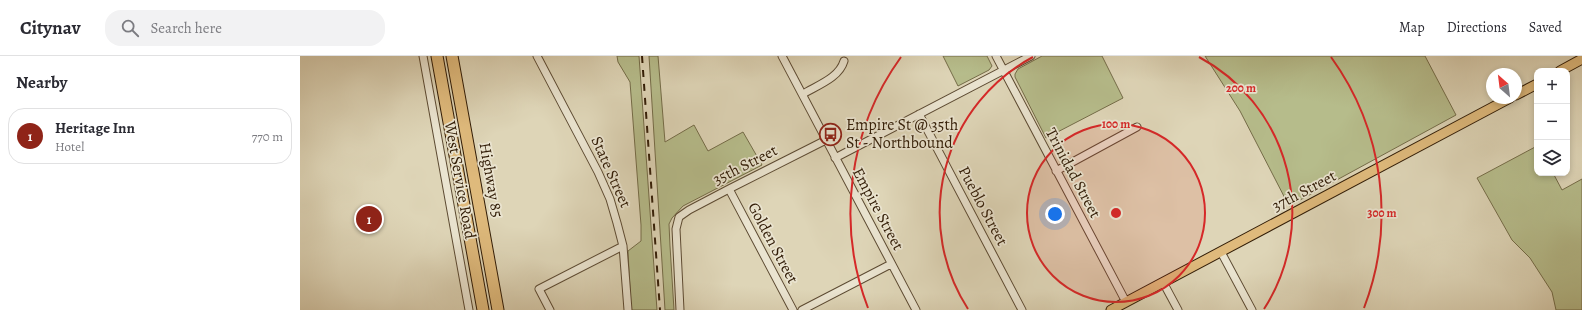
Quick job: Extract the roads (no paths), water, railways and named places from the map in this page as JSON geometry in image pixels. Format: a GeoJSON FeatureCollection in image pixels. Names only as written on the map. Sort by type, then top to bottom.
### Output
{"type":"FeatureCollection","features":[{"type":"Feature","properties":{"kind":"highway","name":"Highway 85"},"geometry":{"type":"LineString","coordinates":[[437,56],[482,310]]}},
{"type":"Feature","properties":{"kind":"highway","name":"Highway 85"},"geometry":{"type":"LineString","coordinates":[[452,56],[498,310]]}},
{"type":"Feature","properties":{"kind":"main road"},"geometry":{"type":"LineString","coordinates":[[1566,68],[1582,60]]}},
{"type":"Feature","properties":{"kind":"main road"},"geometry":{"type":"LineString","coordinates":[[1522,92],[1534,86]]}},
{"type":"Feature","properties":{"kind":"main road","name":"37th Street"},"geometry":{"type":"LineString","coordinates":[[1111,310],[1499,104]]}},
{"type":"Feature","properties":{"kind":"street","name":"West Service Road"},"geometry":{"type":"LineString","coordinates":[[423,56],[469,310]]}},
{"type":"Feature","properties":{"kind":"street","name":"State Street"},"geometry":{"type":"LineString","coordinates":[[537,56],[601,177],[618,223],[623,246],[628,310]]}},
{"type":"Feature","properties":{"kind":"street","name":"Empire Street"},"geometry":{"type":"LineString","coordinates":[[782,56],[916,310]]}},
{"type":"Feature","properties":{"kind":"street","name":"Trinidad Street"},"geometry":{"type":"LineString","coordinates":[[996,56],[1126,302]]}},
{"type":"Feature","properties":{"kind":"street"},"geometry":{"type":"LineString","coordinates":[[835,158],[1031,56]]}},
{"type":"Feature","properties":{"kind":"street"},"geometry":{"type":"LineString","coordinates":[[802,94],[830,79],[842,68],[844,61]]}},
{"type":"Feature","properties":{"kind":"street","name":"Pueblo Street"},"geometry":{"type":"LineString","coordinates":[[919,114],[1022,310]]}},
{"type":"Feature","properties":{"kind":"street"},"geometry":{"type":"LineString","coordinates":[[1056,171],[1137,128]]}},
{"type":"Feature","properties":{"kind":"street","name":"35th Street"},"geometry":{"type":"LineString","coordinates":[[680,310],[676,228],[679,217],[689,210],[729,189],[826,140]]}},
{"type":"Feature","properties":{"kind":"street","name":"Golden Street"},"geometry":{"type":"LineString","coordinates":[[729,189],[793,310]]}},
{"type":"Feature","properties":{"kind":"street"},"geometry":{"type":"LineString","coordinates":[[550,310],[539,289],[623,246]]}},
{"type":"Feature","properties":{"kind":"street"},"geometry":{"type":"LineString","coordinates":[[1221,252],[1252,310]]}},
{"type":"Feature","properties":{"kind":"street"},"geometry":{"type":"LineString","coordinates":[[802,310],[891,264]]}},
{"type":"Feature","properties":{"kind":"street"},"geometry":{"type":"LineString","coordinates":[[1163,282],[1178,310]]}},
{"type":"Feature","properties":{"kind":"railway"},"geometry":{"type":"LineString","coordinates":[[642,56],[660,310]]}},
{"type":"Feature","properties":{"kind":"place","name":"Empire St @ 35th St - Northbound"},"geometry":{"type":"Point","coordinates":[830,134]}},
{"type":"Feature","properties":{"kind":"place","name":"Heritage Inn"},"geometry":{"type":"Point","coordinates":[369,219]}}]}
